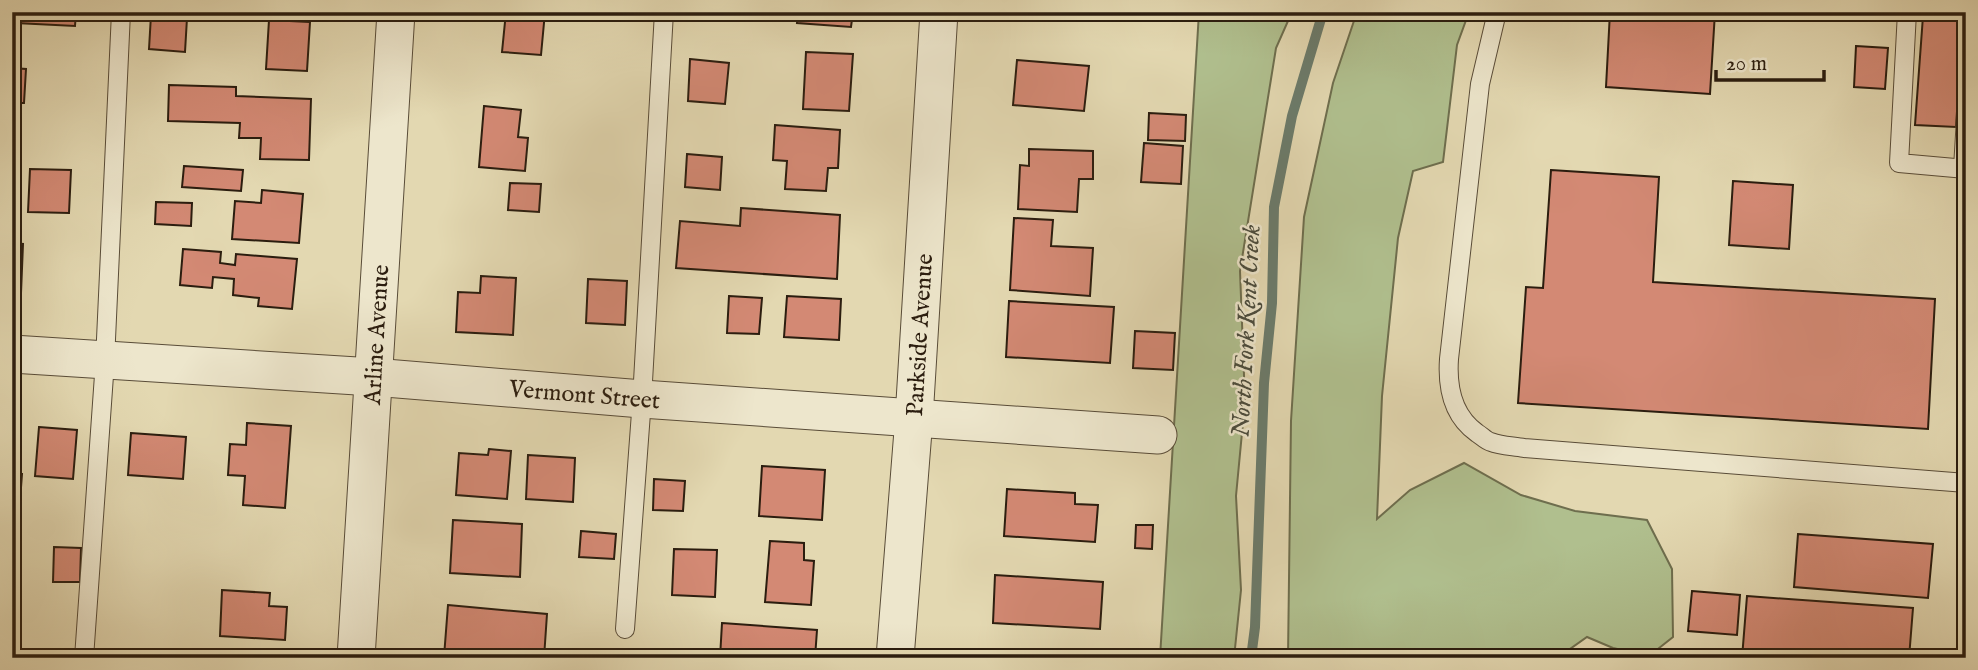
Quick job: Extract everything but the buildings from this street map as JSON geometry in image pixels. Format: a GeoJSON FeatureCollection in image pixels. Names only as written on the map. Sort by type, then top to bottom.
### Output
{"type":"FeatureCollection","features":[{"type":"Feature","properties":{"kind":"street","name":"Arline Avenue"},"geometry":{"type":"LineString","coordinates":[[356,658],[396,12]]}},
{"type":"Feature","properties":{"kind":"street","name":"Parkside Avenue"},"geometry":{"type":"LineString","coordinates":[[895,658],[914,418],[939,12]]}},
{"type":"Feature","properties":{"kind":"street","name":"Vermont Street"},"geometry":{"type":"LineString","coordinates":[[12,354],[373,377],[642,399],[1158,435]]}},
{"type":"Feature","properties":{"kind":"lane"},"geometry":{"type":"LineString","coordinates":[[84,658],[104,361],[121,12]]}},
{"type":"Feature","properties":{"kind":"lane"},"geometry":{"type":"LineString","coordinates":[[625,629],[642,399],[664,12]]}},
{"type":"Feature","properties":{"kind":"lane"},"geometry":{"type":"LineString","coordinates":[[1497,12],[1480,84],[1449,359],[1451,391],[1457,412],[1467,426],[1490,442],[1524,448],[1966,483]]}},
{"type":"Feature","properties":{"kind":"lane"},"geometry":{"type":"LineString","coordinates":[[1907,12],[1899,163],[1964,169],[1966,118]]}},
{"type":"Feature","properties":{"kind":"green space"},"geometry":{"type":"Polygon","coordinates":[[[1199,12],[1292,12],[1276,48],[1240,271],[1245,401],[1236,496],[1241,590],[1234,658],[1160,658],[1199,12]]]}},
{"type":"Feature","properties":{"kind":"green space"},"geometry":{"type":"Polygon","coordinates":[[[1357,12],[1469,12],[1457,45],[1443,162],[1413,171],[1398,238],[1382,396],[1377,519],[1410,490],[1464,463],[1521,495],[1575,511],[1647,520],[1672,569],[1673,637],[1649,656],[1613,648],[1587,637],[1561,658],[1288,658],[1291,421],[1304,217],[1333,83],[1357,12]]]}},
{"type":"Feature","properties":{"kind":"waterway","name":"North Fork Kent Creek"},"geometry":{"type":"LineString","coordinates":[[1251,658],[1255,627],[1264,383],[1272,303],[1274,207],[1292,116],[1323,12]]}}]}
